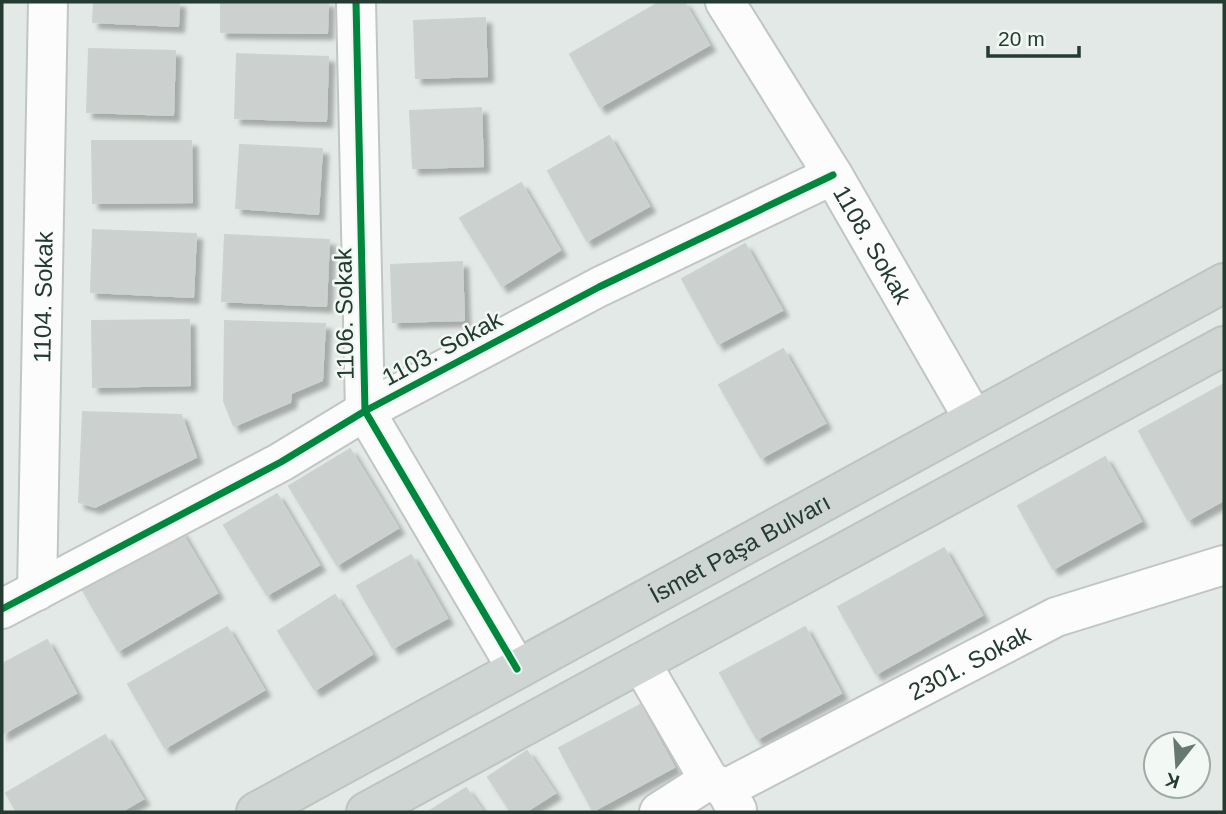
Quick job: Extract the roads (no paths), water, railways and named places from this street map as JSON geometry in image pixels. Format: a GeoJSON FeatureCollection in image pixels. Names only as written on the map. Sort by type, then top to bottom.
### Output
{"type":"FeatureCollection","features":[{"type":"Feature","properties":{"kind":"main road","name":"İsmet Paşa Bulvarı"},"geometry":{"type":"LineString","coordinates":[[256,812],[1224,283]]}},
{"type":"Feature","properties":{"kind":"main road"},"geometry":{"type":"LineString","coordinates":[[366,812],[1224,346]]}},
{"type":"Feature","properties":{"kind":"street","name":"1104. Sokak"},"geometry":{"type":"LineString","coordinates":[[37,591],[48,2]]}},
{"type":"Feature","properties":{"kind":"street","name":"1106. Sokak"},"geometry":{"type":"LineString","coordinates":[[356,2],[365,411],[517,669]]}},
{"type":"Feature","properties":{"kind":"street","name":"1108. Sokak"},"geometry":{"type":"LineString","coordinates":[[725,2],[833,176],[973,418]]}},
{"type":"Feature","properties":{"kind":"street","name":"1103. Sokak"},"geometry":{"type":"LineString","coordinates":[[2,609],[281,462],[365,411],[599,287],[833,176]]}},
{"type":"Feature","properties":{"kind":"street","name":"2301. Sokak"},"geometry":{"type":"LineString","coordinates":[[659,812],[724,794],[1056,617],[1224,565]]}},
{"type":"Feature","properties":{"kind":"street"},"geometry":{"type":"LineString","coordinates":[[641,663],[724,794]]}}]}
